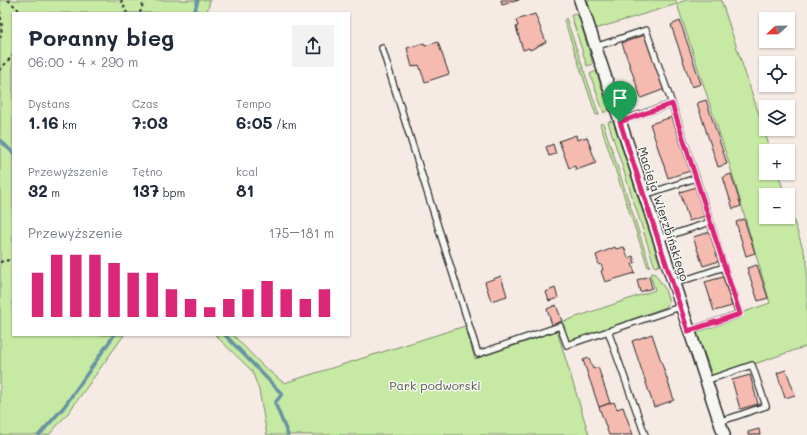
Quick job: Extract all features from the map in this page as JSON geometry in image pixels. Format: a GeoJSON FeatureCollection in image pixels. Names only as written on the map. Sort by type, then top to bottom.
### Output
{"type":"FeatureCollection","features":[{"type":"Feature","properties":{"kind":"street","name":"Macieja Wierzbińskiego"},"geometry":{"type":"LineString","coordinates":[[580,0],[680,307],[724,435]]}},
{"type":"Feature","properties":{"kind":"lane"},"geometry":{"type":"LineString","coordinates":[[595,47],[646,30],[672,104],[740,314],[688,331]]}},
{"type":"Feature","properties":{"kind":"lane"},"geometry":{"type":"LineString","coordinates":[[382,48],[478,354],[560,326],[567,345],[680,307]]}},
{"type":"Feature","properties":{"kind":"lane"},"geometry":{"type":"LineString","coordinates":[[620,122],[672,104]]}},
{"type":"Feature","properties":{"kind":"lane"},"geometry":{"type":"LineString","coordinates":[[644,196],[696,178]]}},
{"type":"Feature","properties":{"kind":"lane"},"geometry":{"type":"LineString","coordinates":[[658,240],[710,222]]}},
{"type":"Feature","properties":{"kind":"lane"},"geometry":{"type":"LineString","coordinates":[[673,284],[724,267]]}},
{"type":"Feature","properties":{"kind":"lane"},"geometry":{"type":"LineString","coordinates":[[608,331],[645,435]]}},
{"type":"Feature","properties":{"kind":"lane"},"geometry":{"type":"LineString","coordinates":[[705,381],[752,365],[766,406],[719,422]]}},
{"type":"Feature","properties":{"kind":"path"},"geometry":{"type":"LineString","coordinates":[[8,0],[21,12]]}},
{"type":"Feature","properties":{"kind":"path"},"geometry":{"type":"LineString","coordinates":[[121,0],[126,12]]}},
{"type":"Feature","properties":{"kind":"path"},"geometry":{"type":"LineString","coordinates":[[140,12],[144,0]]}},
{"type":"Feature","properties":{"kind":"path"},"geometry":{"type":"LineString","coordinates":[[0,11],[2,27],[0,40]]}},
{"type":"Feature","properties":{"kind":"path"},"geometry":{"type":"LineString","coordinates":[[0,70],[12,56]]}},
{"type":"Feature","properties":{"kind":"path"},"geometry":{"type":"LineString","coordinates":[[0,262],[12,260]]}},
{"type":"Feature","properties":{"kind":"green space"},"geometry":{"type":"Polygon","coordinates":[[[0,0],[210,0],[207,12],[12,12],[12,336],[123,336],[69,412],[49,435],[0,435],[0,0]]]}},
{"type":"Feature","properties":{"kind":"green space"},"geometry":{"type":"Polygon","coordinates":[[[586,0],[676,0],[677,3],[687,0],[721,0],[759,115],[759,136],[766,136],[769,144],[759,144],[759,180],[780,180],[783,188],[759,188],[759,224],[795,224],[807,261],[807,346],[713,378],[696,329],[770,303],[730,166],[677,4],[595,29],[586,0]]]}},
{"type":"Feature","properties":{"kind":"green space"},"geometry":{"type":"Polygon","coordinates":[[[578,14],[593,64],[587,66],[571,15],[578,14]]]}},
{"type":"Feature","properties":{"kind":"green space"},"geometry":{"type":"Polygon","coordinates":[[[566,18],[599,115],[596,115],[564,20],[566,18]]]}},
{"type":"Feature","properties":{"kind":"green space"},"geometry":{"type":"Polygon","coordinates":[[[596,71],[609,109],[604,113],[590,74],[596,71]]]}},
{"type":"Feature","properties":{"kind":"green space"},"geometry":{"type":"Polygon","coordinates":[[[613,121],[660,265],[655,267],[608,122],[613,121]]]}},
{"type":"Feature","properties":{"kind":"green space"},"geometry":{"type":"Polygon","coordinates":[[[603,123],[650,266],[648,267],[600,124],[603,123]]]}},
{"type":"Feature","properties":{"kind":"green space"},"geometry":{"type":"Polygon","coordinates":[[[654,273],[664,287],[669,302],[666,307],[569,342],[562,322],[655,290],[650,274],[654,273]]]}},
{"type":"Feature","properties":{"kind":"green space","name":"Park podworski"},"geometry":{"type":"Polygon","coordinates":[[[465,326],[475,359],[557,331],[589,435],[267,435],[259,390],[252,371],[216,336],[234,336],[263,366],[284,383],[465,326]]]}},
{"type":"Feature","properties":{"kind":"building"},"geometry":{"type":"Polygon","coordinates":[[[501,0],[519,0],[502,5],[501,0]]]}},
{"type":"Feature","properties":{"kind":"building"},"geometry":{"type":"Polygon","coordinates":[[[535,14],[546,42],[530,50],[529,48],[523,50],[516,27],[518,26],[516,20],[535,14]]]}},
{"type":"Feature","properties":{"kind":"building"},"geometry":{"type":"Polygon","coordinates":[[[680,21],[701,84],[692,87],[671,25],[680,21]]]}},
{"type":"Feature","properties":{"kind":"building"},"geometry":{"type":"Polygon","coordinates":[[[645,35],[665,89],[641,98],[622,43],[645,35]]]}},
{"type":"Feature","properties":{"kind":"building"},"geometry":{"type":"Polygon","coordinates":[[[438,42],[449,74],[425,82],[419,65],[412,67],[407,48],[424,43],[425,46],[438,42]]]}},
{"type":"Feature","properties":{"kind":"building"},"geometry":{"type":"Polygon","coordinates":[[[706,100],[727,164],[718,167],[697,103],[706,100]]]}},
{"type":"Feature","properties":{"kind":"building"},"geometry":{"type":"Polygon","coordinates":[[[672,117],[690,171],[668,178],[650,124],[672,117]]]}},
{"type":"Feature","properties":{"kind":"building"},"geometry":{"type":"Polygon","coordinates":[[[576,135],[577,140],[587,137],[596,163],[576,170],[575,166],[569,168],[559,141],[576,135]]]}},
{"type":"Feature","properties":{"kind":"building"},"geometry":{"type":"Polygon","coordinates":[[[553,144],[556,154],[549,156],[546,147],[553,144]]]}},
{"type":"Feature","properties":{"kind":"building"},"geometry":{"type":"Polygon","coordinates":[[[731,174],[741,206],[733,209],[723,177],[731,174]]]}},
{"type":"Feature","properties":{"kind":"building"},"geometry":{"type":"Polygon","coordinates":[[[696,187],[705,216],[689,221],[680,192],[696,187]]]}},
{"type":"Feature","properties":{"kind":"building"},"geometry":{"type":"Polygon","coordinates":[[[744,219],[755,253],[746,256],[736,222],[744,219]]]}},
{"type":"Feature","properties":{"kind":"building"},"geometry":{"type":"Polygon","coordinates":[[[710,232],[719,261],[703,266],[693,237],[710,232]]]}},
{"type":"Feature","properties":{"kind":"building"},"geometry":{"type":"Polygon","coordinates":[[[615,247],[616,249],[624,247],[628,258],[633,256],[635,263],[632,264],[635,273],[605,282],[601,271],[603,270],[601,264],[599,265],[596,255],[615,247]]]}},
{"type":"Feature","properties":{"kind":"building"},"geometry":{"type":"Polygon","coordinates":[[[757,265],[768,298],[758,301],[747,268],[757,265]]]}},
{"type":"Feature","properties":{"kind":"building"},"geometry":{"type":"Polygon","coordinates":[[[501,276],[507,296],[491,301],[485,282],[501,276]]]}},
{"type":"Feature","properties":{"kind":"building"},"geometry":{"type":"Polygon","coordinates":[[[649,276],[652,288],[640,292],[637,280],[649,276]]]}},
{"type":"Feature","properties":{"kind":"building"},"geometry":{"type":"Polygon","coordinates":[[[723,277],[732,306],[714,311],[705,282],[723,277]]]}},
{"type":"Feature","properties":{"kind":"building"},"geometry":{"type":"Polygon","coordinates":[[[555,288],[558,298],[549,301],[546,292],[555,288]]]}},
{"type":"Feature","properties":{"kind":"building"},"geometry":{"type":"Polygon","coordinates":[[[556,305],[562,321],[552,325],[547,309],[556,305]]]}},
{"type":"Feature","properties":{"kind":"building"},"geometry":{"type":"Polygon","coordinates":[[[652,334],[674,400],[654,407],[632,341],[652,334]]]}},
{"type":"Feature","properties":{"kind":"building"},"geometry":{"type":"Polygon","coordinates":[[[589,358],[593,369],[598,367],[610,403],[599,407],[583,360],[589,358]]]}},
{"type":"Feature","properties":{"kind":"building"},"geometry":{"type":"Polygon","coordinates":[[[786,370],[795,395],[785,398],[777,373],[786,370]]]}},
{"type":"Feature","properties":{"kind":"building"},"geometry":{"type":"Polygon","coordinates":[[[750,375],[758,404],[740,409],[732,380],[750,375]]]}},
{"type":"Feature","properties":{"kind":"building"},"geometry":{"type":"Polygon","coordinates":[[[614,402],[617,409],[623,407],[633,435],[609,435],[599,407],[614,402]]]}},
{"type":"Feature","properties":{"kind":"building"},"geometry":{"type":"Polygon","coordinates":[[[759,429],[760,435],[748,435],[748,432],[759,429]]]}},
{"type":"Feature","properties":{"kind":"waterway"},"geometry":{"type":"LineString","coordinates":[[194,12],[198,0]]}},
{"type":"Feature","properties":{"kind":"waterway"},"geometry":{"type":"LineString","coordinates":[[0,140],[12,152]]}},
{"type":"Feature","properties":{"kind":"waterway"},"geometry":{"type":"LineString","coordinates":[[39,435],[64,407],[113,336]]}},
{"type":"Feature","properties":{"kind":"waterway"},"geometry":{"type":"LineString","coordinates":[[226,336],[282,394],[275,403],[288,435]]}},
{"type":"Feature","properties":{"kind":"route"},"geometry":{"type":"LineString","coordinates":[[672,104],[740,314],[688,331],[620,122],[672,104]]}}]}
